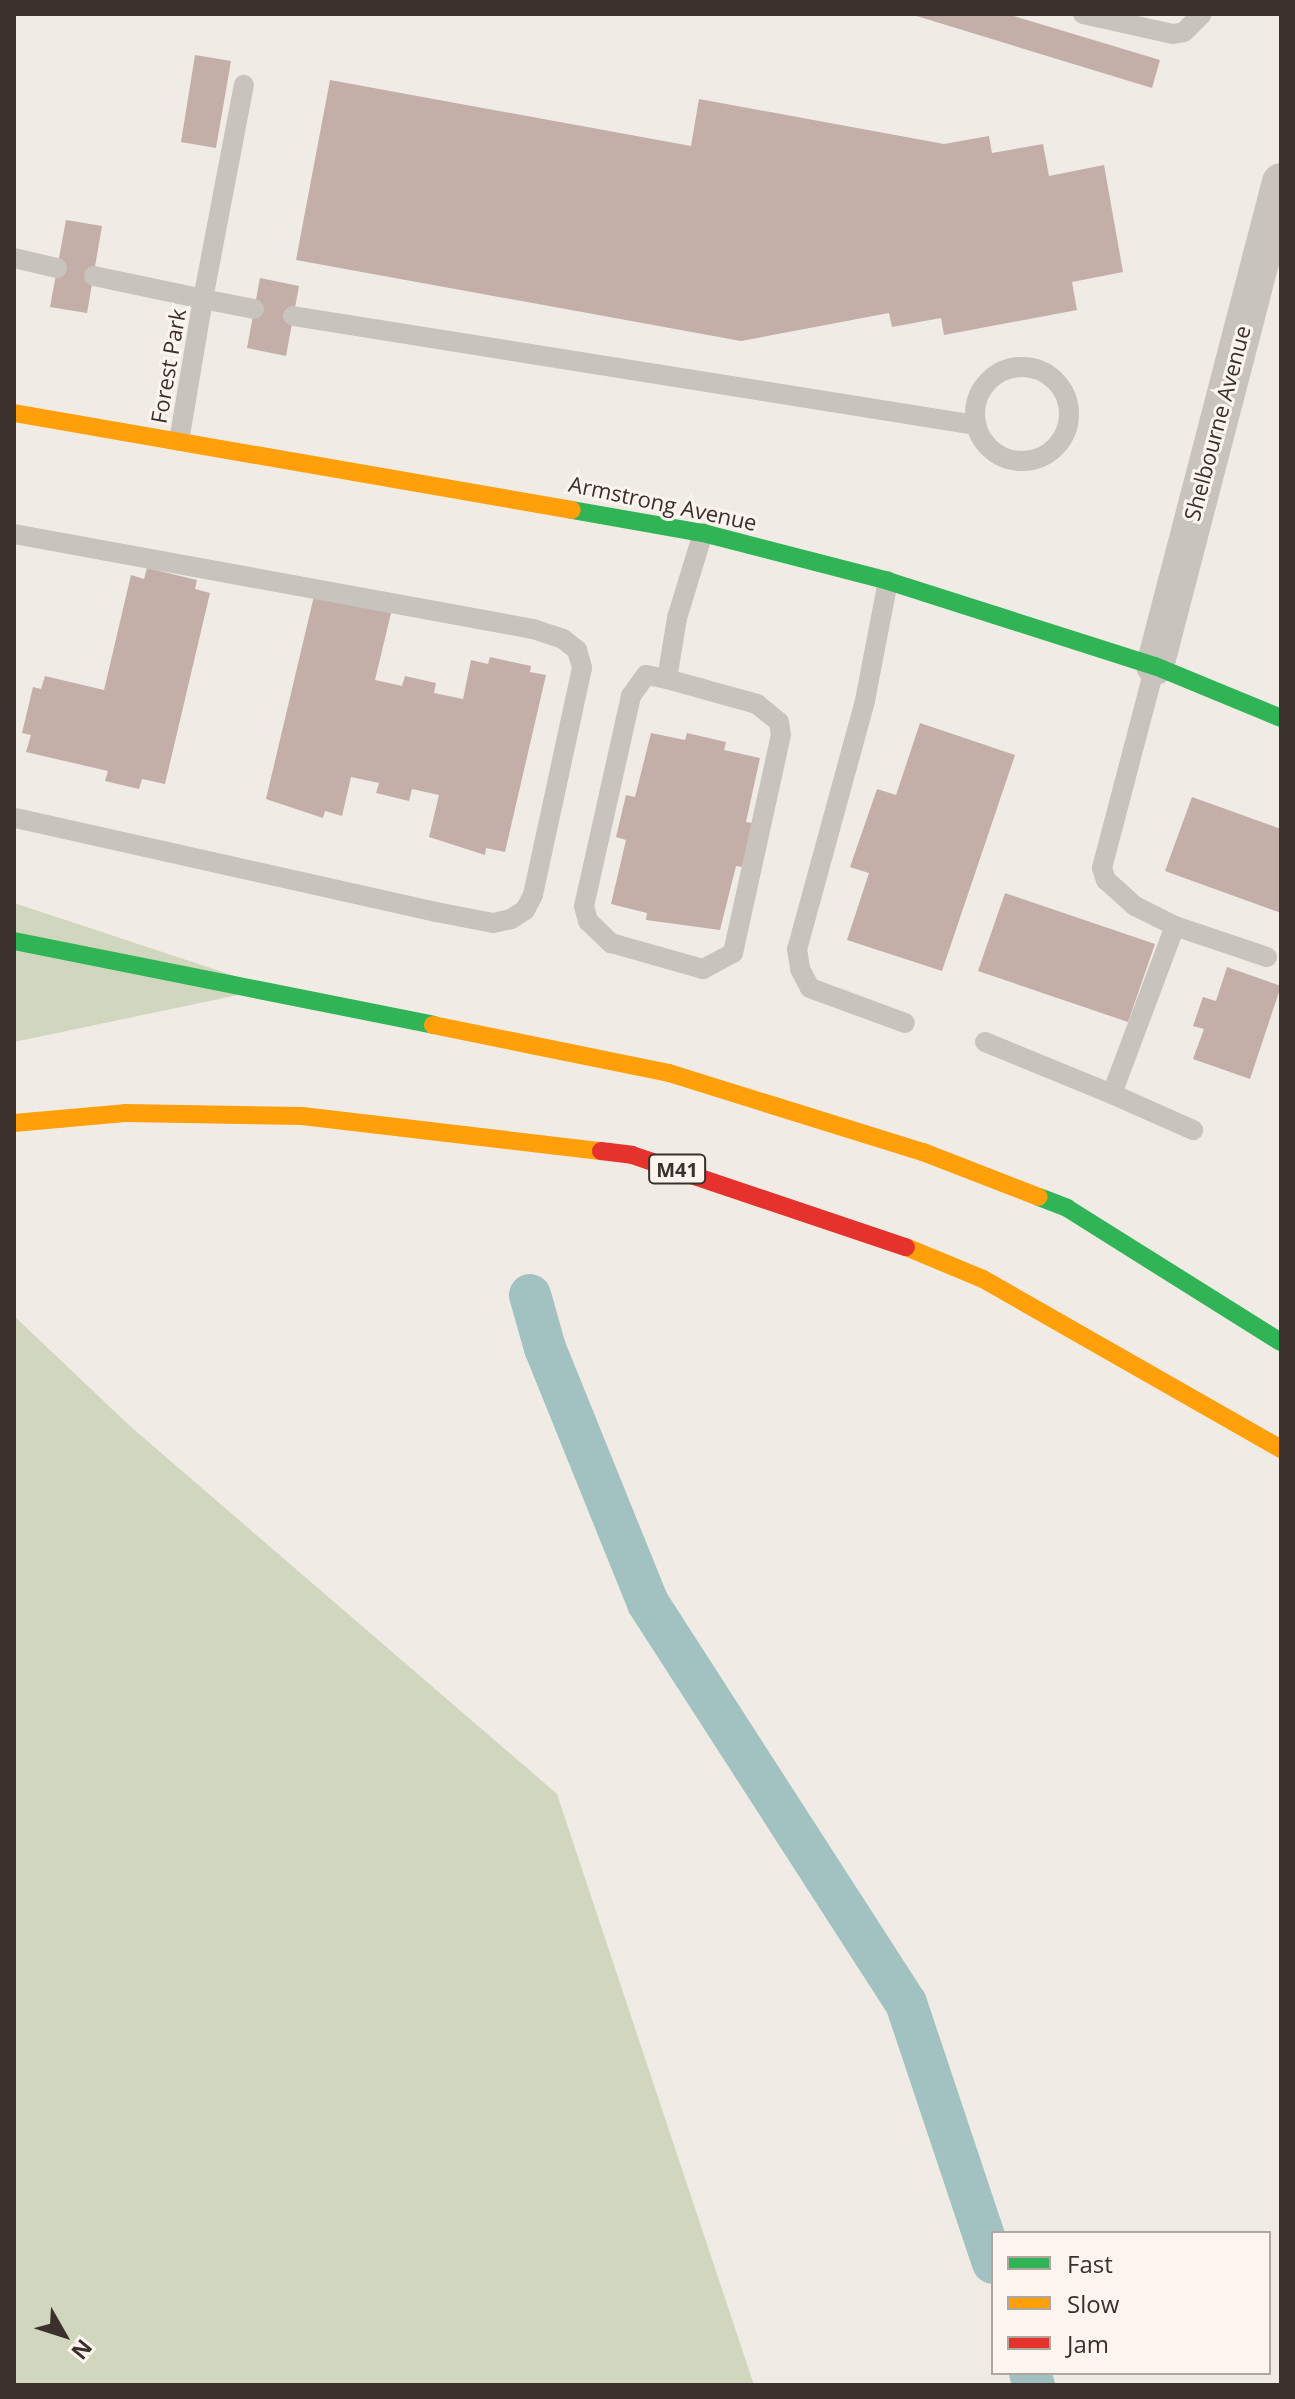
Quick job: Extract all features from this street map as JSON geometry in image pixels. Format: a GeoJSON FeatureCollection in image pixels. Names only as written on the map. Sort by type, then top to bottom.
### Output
{"type":"FeatureCollection","features":[{"type":"Feature","properties":{"kind":"main road","name":"Armstrong Avenue"},"geometry":{"type":"LineString","coordinates":[[14,413],[703,533],[888,581],[1155,666],[1281,718]]}},
{"type":"Feature","properties":{"kind":"main road"},"geometry":{"type":"LineString","coordinates":[[14,941],[669,1073],[923,1152],[1067,1208],[1281,1342]]}},
{"type":"Feature","properties":{"kind":"main road","name":"M41"},"geometry":{"type":"LineString","coordinates":[[14,1123],[125,1113],[302,1116],[632,1155],[860,1227],[983,1279],[1280,1448]]}},
{"type":"Feature","properties":{"kind":"street","name":"Shelbourne Avenue"},"geometry":{"type":"LineString","coordinates":[[1155,666],[1200,478],[1273,255],[1281,182]]}},
{"type":"Feature","properties":{"kind":"lane"},"geometry":{"type":"LineString","coordinates":[[1083,14],[1173,34],[1184,32],[1202,14]]}},
{"type":"Feature","properties":{"kind":"lane","name":"Forest Park"},"geometry":{"type":"LineString","coordinates":[[179,441],[244,85]]}},
{"type":"Feature","properties":{"kind":"lane"},"geometry":{"type":"LineString","coordinates":[[14,258],[57,268]]}},
{"type":"Feature","properties":{"kind":"lane"},"geometry":{"type":"LineString","coordinates":[[94,276],[254,309]]}},
{"type":"Feature","properties":{"kind":"lane"},"geometry":{"type":"LineString","coordinates":[[293,316],[976,425],[994,452],[1025,462],[1041,458],[1064,435],[1068,403],[1050,376],[1036,369],[1003,371],[979,393],[976,425]]}},
{"type":"Feature","properties":{"kind":"lane"},"geometry":{"type":"LineString","coordinates":[[667,679],[677,618],[703,533]]}},
{"type":"Feature","properties":{"kind":"lane"},"geometry":{"type":"LineString","coordinates":[[14,534],[533,629],[563,639],[577,650],[582,668],[533,895],[525,910],[511,919],[493,923],[436,912],[14,818]]}},
{"type":"Feature","properties":{"kind":"lane"},"geometry":{"type":"LineString","coordinates":[[888,581],[865,701],[797,949],[800,969],[810,988],[905,1023]]}},
{"type":"Feature","properties":{"kind":"lane"},"geometry":{"type":"LineString","coordinates":[[1155,666],[1102,868],[1118,894],[1175,926],[1267,957]]}},
{"type":"Feature","properties":{"kind":"lane"},"geometry":{"type":"LineString","coordinates":[[646,675],[667,679],[757,704],[779,722],[781,735],[733,953],[703,969],[611,943],[588,921],[584,906],[631,696],[646,675]]}},
{"type":"Feature","properties":{"kind":"lane"},"geometry":{"type":"LineString","coordinates":[[1112,1094],[1175,926]]}},
{"type":"Feature","properties":{"kind":"lane"},"geometry":{"type":"LineString","coordinates":[[985,1042],[1193,1130]]}},
{"type":"Feature","properties":{"kind":"green space"},"geometry":{"type":"Polygon","coordinates":[[[14,903],[271,988],[14,1042],[14,903]]]}},
{"type":"Feature","properties":{"kind":"green space"},"geometry":{"type":"Polygon","coordinates":[[[14,1316],[131,1427],[557,1794],[754,2385],[14,2385],[14,1316]]]}},
{"type":"Feature","properties":{"kind":"building"},"geometry":{"type":"Polygon","coordinates":[[[910,14],[1007,14],[1160,60],[1152,88],[910,14]]]}},
{"type":"Feature","properties":{"kind":"building"},"geometry":{"type":"Polygon","coordinates":[[[195,55],[231,61],[216,148],[181,142],[195,55]]]}},
{"type":"Feature","properties":{"kind":"building"},"geometry":{"type":"Polygon","coordinates":[[[330,80],[691,146],[699,99],[944,144],[989,136],[992,153],[1043,144],[1049,176],[1104,165],[1123,272],[1072,282],[1077,310],[944,335],[941,318],[892,327],[889,313],[741,341],[296,260],[330,80]]]}},
{"type":"Feature","properties":{"kind":"building"},"geometry":{"type":"Polygon","coordinates":[[[66,220],[102,226],[87,313],[50,307],[66,220]]]}},
{"type":"Feature","properties":{"kind":"building"},"geometry":{"type":"Polygon","coordinates":[[[260,278],[299,286],[286,356],[247,348],[260,278]]]}},
{"type":"Feature","properties":{"kind":"building"},"geometry":{"type":"Polygon","coordinates":[[[147,568],[197,580],[195,589],[210,593],[165,784],[142,779],[139,789],[105,781],[108,771],[26,752],[31,735],[22,733],[33,687],[41,689],[45,676],[104,690],[131,575],[144,579],[147,568]]]}},
{"type":"Feature","properties":{"kind":"building"},"geometry":{"type":"Polygon","coordinates":[[[314,596],[391,613],[375,680],[402,686],[405,676],[436,683],[434,693],[463,699],[471,660],[488,664],[490,657],[531,666],[530,672],[546,675],[505,852],[486,848],[485,855],[429,837],[439,795],[412,789],[409,801],[376,793],[379,783],[351,777],[342,816],[325,811],[323,818],[266,799],[314,596]]]}},
{"type":"Feature","properties":{"kind":"building"},"geometry":{"type":"Polygon","coordinates":[[[920,723],[1015,755],[942,971],[847,940],[869,873],[850,867],[877,789],[896,795],[920,723]]]}},
{"type":"Feature","properties":{"kind":"building"},"geometry":{"type":"Polygon","coordinates":[[[651,733],[685,740],[687,733],[726,742],[724,750],[760,758],[746,822],[753,823],[743,867],[736,866],[720,930],[646,920],[647,913],[611,904],[626,840],[616,837],[626,795],[635,797],[651,733]]]}},
{"type":"Feature","properties":{"kind":"building"},"geometry":{"type":"Polygon","coordinates":[[[1192,797],[1281,829],[1281,913],[1165,871],[1192,797]]]}},
{"type":"Feature","properties":{"kind":"building"},"geometry":{"type":"Polygon","coordinates":[[[1005,893],[1155,944],[1128,1022],[978,971],[1005,893]]]}},
{"type":"Feature","properties":{"kind":"building"},"geometry":{"type":"Polygon","coordinates":[[[1227,967],[1281,986],[1250,1079],[1193,1059],[1204,1029],[1193,1026],[1203,997],[1216,1001],[1227,967]]]}},
{"type":"Feature","properties":{"kind":"waterway"},"geometry":{"type":"LineString","coordinates":[[530,1295],[545,1348],[648,1603],[906,2003],[991,2257]]}},
{"type":"Feature","properties":{"kind":"waterway"},"geometry":{"type":"LineString","coordinates":[[1031,2375],[1034,2385]]}},
{"type":"Feature","properties":{"kind":"traffic: fast"},"geometry":{"type":"LineString","coordinates":[[572,510],[703,533],[888,581],[1155,666],[1281,718]]}},
{"type":"Feature","properties":{"kind":"traffic: fast"},"geometry":{"type":"LineString","coordinates":[[14,941],[433,1025]]}},
{"type":"Feature","properties":{"kind":"traffic: fast"},"geometry":{"type":"LineString","coordinates":[[1039,1197],[1067,1208],[1281,1342]]}},
{"type":"Feature","properties":{"kind":"traffic: slow"},"geometry":{"type":"LineString","coordinates":[[14,413],[572,510]]}},
{"type":"Feature","properties":{"kind":"traffic: slow"},"geometry":{"type":"LineString","coordinates":[[433,1025],[669,1073],[923,1152],[1039,1197]]}},
{"type":"Feature","properties":{"kind":"traffic: slow"},"geometry":{"type":"LineString","coordinates":[[14,1123],[125,1113],[302,1116],[601,1151]]}},
{"type":"Feature","properties":{"kind":"traffic: slow"},"geometry":{"type":"LineString","coordinates":[[906,1247],[983,1279],[1281,1449]]}},
{"type":"Feature","properties":{"kind":"traffic: jam"},"geometry":{"type":"LineString","coordinates":[[601,1151],[632,1155],[906,1247]]}}]}
